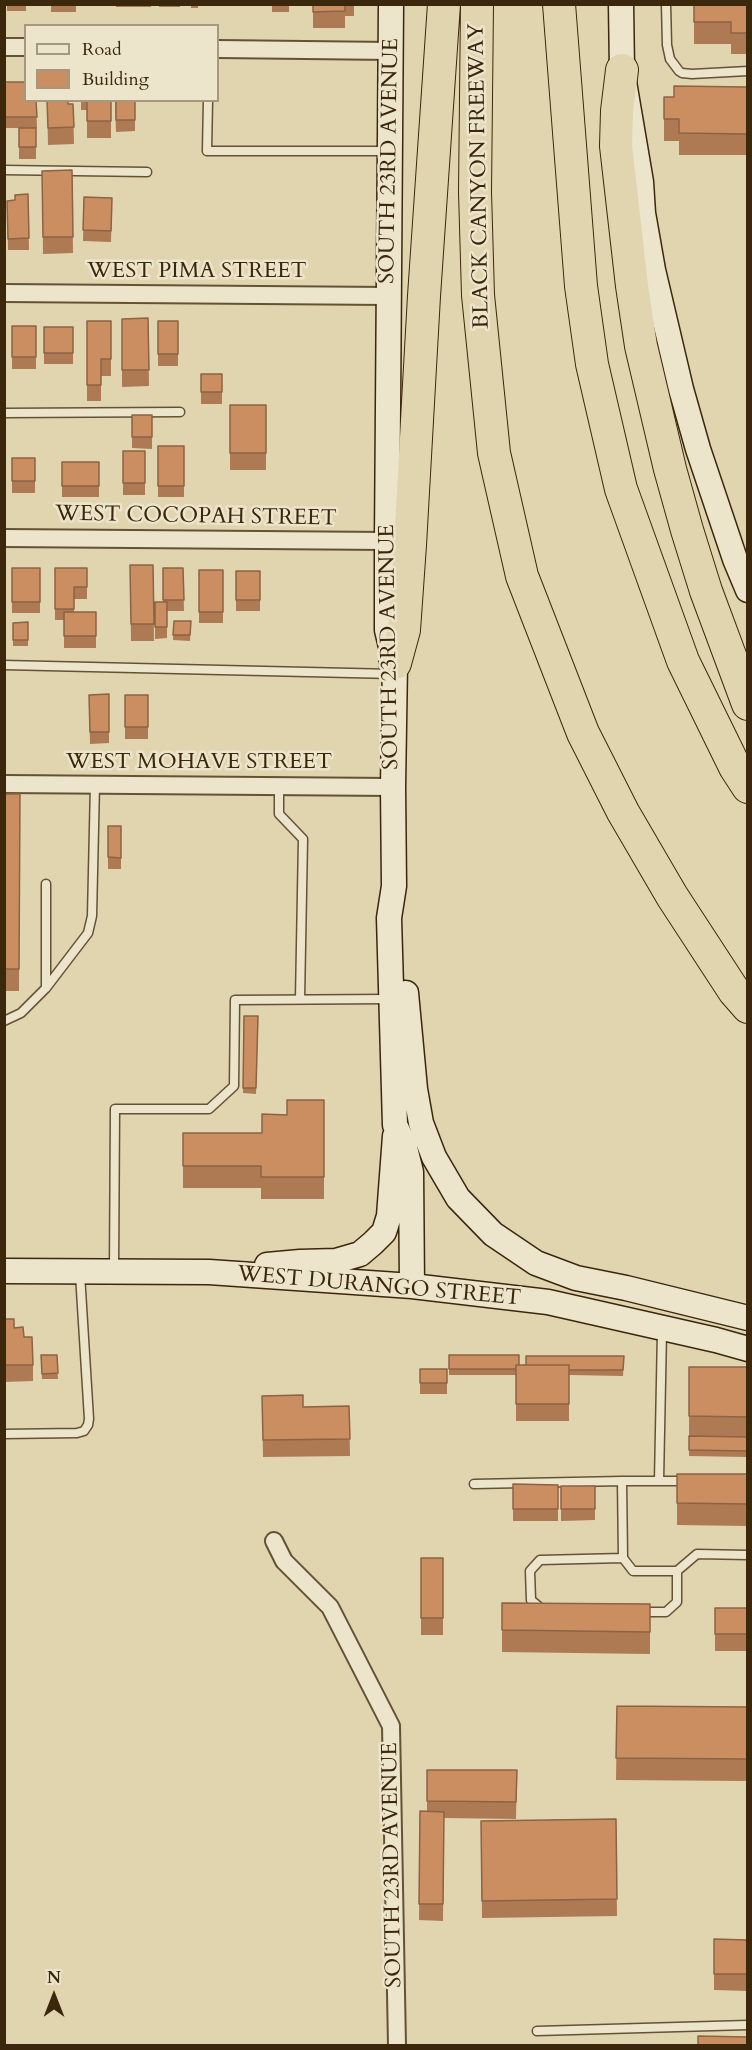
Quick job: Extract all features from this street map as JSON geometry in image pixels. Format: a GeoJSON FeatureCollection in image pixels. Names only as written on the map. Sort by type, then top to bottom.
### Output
{"type":"FeatureCollection","features":[{"type":"Feature","properties":{"kind":"highway"},"geometry":{"type":"LineString","coordinates":[[394,668],[404,630],[408,577],[444,4]]}},
{"type":"Feature","properties":{"kind":"highway","name":"BLACK CANYON FREEWAY"},"geometry":{"type":"LineString","coordinates":[[477,4],[475,192],[478,295],[494,453],[522,576],[583,733],[623,812],[672,896],[734,991],[747,1007]]}},
{"type":"Feature","properties":{"kind":"highway"},"geometry":{"type":"LineString","coordinates":[[559,4],[581,286],[592,364],[621,489],[683,662],[747,787]]}},
{"type":"Feature","properties":{"kind":"highway"},"geometry":{"type":"LineString","coordinates":[[622,70],[616,146],[641,346],[687,530],[706,591],[747,704]]}},
{"type":"Feature","properties":{"kind":"main road","name":"SOUTH 23RD AVENUE"},"geometry":{"type":"LineString","coordinates":[[391,4],[387,630],[394,668],[394,886],[389,918],[396,1125],[404,1144],[411,1172],[412,1286]]}},
{"type":"Feature","properties":{"kind":"main road"},"geometry":{"type":"LineString","coordinates":[[621,4],[622,70],[653,270],[681,389],[698,449],[747,590]]}},
{"type":"Feature","properties":{"kind":"main road"},"geometry":{"type":"LineString","coordinates":[[394,886],[415,1089],[421,1123],[434,1157],[458,1198],[493,1234],[536,1263],[576,1278],[747,1317]]}},
{"type":"Feature","properties":{"kind":"main road"},"geometry":{"type":"LineString","coordinates":[[210,1272],[300,1262],[336,1261],[360,1254],[384,1232],[389,1216],[396,1125]]}},
{"type":"Feature","properties":{"kind":"main road","name":"WEST DURANGO STREET"},"geometry":{"type":"LineString","coordinates":[[4,1271],[210,1272],[412,1286],[548,1302],[747,1349]]}},
{"type":"Feature","properties":{"kind":"street"},"geometry":{"type":"LineString","coordinates":[[4,47],[24,47]]}},
{"type":"Feature","properties":{"kind":"street"},"geometry":{"type":"LineString","coordinates":[[219,49],[391,51]]}},
{"type":"Feature","properties":{"kind":"street","name":"WEST PIMA STREET"},"geometry":{"type":"LineString","coordinates":[[4,293],[388,296]]}},
{"type":"Feature","properties":{"kind":"street","name":"WEST COCOPAH STREET"},"geometry":{"type":"LineString","coordinates":[[4,538],[387,541]]}},
{"type":"Feature","properties":{"kind":"street","name":"WEST MOHAVE STREET"},"geometry":{"type":"LineString","coordinates":[[4,784],[393,787]]}},
{"type":"Feature","properties":{"kind":"street","name":"SOUTH 23RD AVENUE"},"geometry":{"type":"LineString","coordinates":[[274,1541],[284,1561],[330,1607],[390,1726],[397,2046]]}},
{"type":"Feature","properties":{"kind":"lane"},"geometry":{"type":"LineString","coordinates":[[666,4],[667,45],[670,59],[682,74],[747,71]]}},
{"type":"Feature","properties":{"kind":"lane"},"geometry":{"type":"LineString","coordinates":[[208,102],[207,151],[389,151]]}},
{"type":"Feature","properties":{"kind":"lane"},"geometry":{"type":"LineString","coordinates":[[4,170],[147,172]]}},
{"type":"Feature","properties":{"kind":"lane"},"geometry":{"type":"LineString","coordinates":[[4,413],[180,412]]}},
{"type":"Feature","properties":{"kind":"lane"},"geometry":{"type":"LineString","coordinates":[[4,665],[394,668]]}},
{"type":"Feature","properties":{"kind":"lane"},"geometry":{"type":"LineString","coordinates":[[4,1021],[21,1013],[46,988],[88,933],[96,784]]}},
{"type":"Feature","properties":{"kind":"lane"},"geometry":{"type":"LineString","coordinates":[[279,786],[279,814],[303,839],[300,999]]}},
{"type":"Feature","properties":{"kind":"lane"},"geometry":{"type":"LineString","coordinates":[[46,884],[46,988]]}},
{"type":"Feature","properties":{"kind":"lane"},"geometry":{"type":"LineString","coordinates":[[114,1271],[115,1109],[210,1109],[234,1086],[235,1000],[392,999]]}},
{"type":"Feature","properties":{"kind":"lane"},"geometry":{"type":"LineString","coordinates":[[4,1434],[77,1433],[84,1431],[88,1425],[80,1271]]}},
{"type":"Feature","properties":{"kind":"lane"},"geometry":{"type":"LineString","coordinates":[[659,1481],[662,1328]]}},
{"type":"Feature","properties":{"kind":"lane"},"geometry":{"type":"LineString","coordinates":[[474,1484],[692,1481]]}},
{"type":"Feature","properties":{"kind":"lane"},"geometry":{"type":"LineString","coordinates":[[622,1482],[623,1558],[633,1571],[677,1571],[697,1554],[747,1555]]}},
{"type":"Feature","properties":{"kind":"lane"},"geometry":{"type":"LineString","coordinates":[[556,1612],[546,1613],[531,1600],[530,1571],[540,1560],[623,1558]]}},
{"type":"Feature","properties":{"kind":"lane"},"geometry":{"type":"LineString","coordinates":[[633,1612],[666,1612],[677,1602],[677,1571]]}},
{"type":"Feature","properties":{"kind":"lane"},"geometry":{"type":"LineString","coordinates":[[537,2031],[747,2025]]}},
{"type":"Feature","properties":{"kind":"building"},"geometry":{"type":"Polygon","coordinates":[[[313,4],[345,4],[345,11],[313,12],[313,4]]]}},
{"type":"Feature","properties":{"kind":"building"},"geometry":{"type":"Polygon","coordinates":[[[694,4],[747,4],[747,33],[731,33],[731,22],[694,22],[694,4]]]}},
{"type":"Feature","properties":{"kind":"building"},"geometry":{"type":"Polygon","coordinates":[[[4,82],[24,82],[24,102],[36,102],[37,117],[4,117],[4,82]]]}},
{"type":"Feature","properties":{"kind":"building"},"geometry":{"type":"Polygon","coordinates":[[[674,86],[747,87],[747,134],[679,133],[679,119],[664,119],[664,97],[674,97],[674,86]]]}},
{"type":"Feature","properties":{"kind":"building"},"geometry":{"type":"Polygon","coordinates":[[[47,102],[73,104],[74,127],[48,128],[47,102]]]}},
{"type":"Feature","properties":{"kind":"building"},"geometry":{"type":"Polygon","coordinates":[[[87,102],[111,102],[111,121],[87,121],[87,102]]]}},
{"type":"Feature","properties":{"kind":"building"},"geometry":{"type":"Polygon","coordinates":[[[116,102],[135,102],[135,120],[116,120],[116,102]]]}},
{"type":"Feature","properties":{"kind":"building"},"geometry":{"type":"Polygon","coordinates":[[[19,128],[36,128],[36,147],[19,147],[19,128]]]}},
{"type":"Feature","properties":{"kind":"building"},"geometry":{"type":"Polygon","coordinates":[[[72,170],[73,237],[43,237],[42,171],[72,170]]]}},
{"type":"Feature","properties":{"kind":"building"},"geometry":{"type":"Polygon","coordinates":[[[28,194],[29,238],[8,239],[7,201],[15,200],[15,195],[28,194]]]}},
{"type":"Feature","properties":{"kind":"building"},"geometry":{"type":"Polygon","coordinates":[[[84,197],[112,198],[111,231],[83,230],[84,197]]]}},
{"type":"Feature","properties":{"kind":"building"},"geometry":{"type":"Polygon","coordinates":[[[148,318],[149,370],[122,370],[122,319],[148,318]]]}},
{"type":"Feature","properties":{"kind":"building"},"geometry":{"type":"Polygon","coordinates":[[[87,321],[111,321],[111,359],[101,359],[101,385],[87,385],[87,321]]]}},
{"type":"Feature","properties":{"kind":"building"},"geometry":{"type":"Polygon","coordinates":[[[158,321],[178,321],[178,354],[158,354],[158,321]]]}},
{"type":"Feature","properties":{"kind":"building"},"geometry":{"type":"Polygon","coordinates":[[[12,326],[36,326],[36,357],[12,357],[12,326]]]}},
{"type":"Feature","properties":{"kind":"building"},"geometry":{"type":"Polygon","coordinates":[[[44,327],[73,327],[73,353],[44,353],[44,327]]]}},
{"type":"Feature","properties":{"kind":"building"},"geometry":{"type":"Polygon","coordinates":[[[201,374],[222,374],[222,392],[201,392],[201,374]]]}},
{"type":"Feature","properties":{"kind":"building"},"geometry":{"type":"Polygon","coordinates":[[[230,405],[266,405],[266,453],[230,453],[230,405]]]}},
{"type":"Feature","properties":{"kind":"building"},"geometry":{"type":"Polygon","coordinates":[[[132,415],[152,415],[152,437],[132,437],[132,415]]]}},
{"type":"Feature","properties":{"kind":"building"},"geometry":{"type":"Polygon","coordinates":[[[158,446],[184,446],[184,486],[158,486],[158,446]]]}},
{"type":"Feature","properties":{"kind":"building"},"geometry":{"type":"Polygon","coordinates":[[[123,451],[145,451],[145,483],[123,483],[123,451]]]}},
{"type":"Feature","properties":{"kind":"building"},"geometry":{"type":"Polygon","coordinates":[[[12,458],[35,458],[35,481],[12,481],[12,458]]]}},
{"type":"Feature","properties":{"kind":"building"},"geometry":{"type":"Polygon","coordinates":[[[62,462],[99,462],[99,486],[62,486],[62,462]]]}},
{"type":"Feature","properties":{"kind":"building"},"geometry":{"type":"Polygon","coordinates":[[[130,565],[153,565],[154,624],[131,624],[130,565]]]}},
{"type":"Feature","properties":{"kind":"building"},"geometry":{"type":"Polygon","coordinates":[[[12,568],[40,568],[40,602],[12,602],[12,568]]]}},
{"type":"Feature","properties":{"kind":"building"},"geometry":{"type":"Polygon","coordinates":[[[55,568],[87,568],[87,587],[74,587],[74,609],[55,609],[55,568]]]}},
{"type":"Feature","properties":{"kind":"building"},"geometry":{"type":"Polygon","coordinates":[[[163,568],[183,568],[184,600],[163,600],[163,568]]]}},
{"type":"Feature","properties":{"kind":"building"},"geometry":{"type":"Polygon","coordinates":[[[199,570],[223,570],[223,612],[199,612],[199,570]]]}},
{"type":"Feature","properties":{"kind":"building"},"geometry":{"type":"Polygon","coordinates":[[[236,571],[260,571],[260,600],[236,600],[236,571]]]}},
{"type":"Feature","properties":{"kind":"building"},"geometry":{"type":"Polygon","coordinates":[[[155,602],[167,602],[167,627],[155,627],[155,602]]]}},
{"type":"Feature","properties":{"kind":"building"},"geometry":{"type":"Polygon","coordinates":[[[64,612],[96,612],[96,636],[64,636],[64,612]]]}},
{"type":"Feature","properties":{"kind":"building"},"geometry":{"type":"Polygon","coordinates":[[[174,621],[191,621],[190,635],[173,635],[174,621]]]}},
{"type":"Feature","properties":{"kind":"building"},"geometry":{"type":"Polygon","coordinates":[[[28,622],[28,640],[13,640],[13,623],[28,622]]]}},
{"type":"Feature","properties":{"kind":"building"},"geometry":{"type":"Polygon","coordinates":[[[109,694],[109,732],[90,732],[89,695],[109,694]]]}},
{"type":"Feature","properties":{"kind":"building"},"geometry":{"type":"Polygon","coordinates":[[[125,695],[148,695],[148,727],[125,727],[125,695]]]}},
{"type":"Feature","properties":{"kind":"building"},"geometry":{"type":"Polygon","coordinates":[[[4,794],[20,794],[19,969],[4,969],[4,794]]]}},
{"type":"Feature","properties":{"kind":"building"},"geometry":{"type":"Polygon","coordinates":[[[108,826],[121,826],[121,858],[108,857],[108,826]]]}},
{"type":"Feature","properties":{"kind":"building"},"geometry":{"type":"Polygon","coordinates":[[[244,1016],[258,1016],[256,1088],[243,1088],[244,1016]]]}},
{"type":"Feature","properties":{"kind":"building"},"geometry":{"type":"Polygon","coordinates":[[[287,1100],[324,1100],[324,1177],[261,1177],[261,1166],[183,1166],[183,1133],[262,1133],[262,1114],[287,1115],[287,1100]]]}},
{"type":"Feature","properties":{"kind":"building"},"geometry":{"type":"Polygon","coordinates":[[[4,1319],[14,1319],[14,1328],[23,1327],[24,1337],[32,1337],[33,1365],[4,1365],[4,1319]]]}},
{"type":"Feature","properties":{"kind":"building"},"geometry":{"type":"Polygon","coordinates":[[[41,1355],[57,1355],[58,1373],[42,1374],[41,1355]]]}},
{"type":"Feature","properties":{"kind":"building"},"geometry":{"type":"Polygon","coordinates":[[[449,1355],[519,1355],[519,1365],[516,1365],[516,1369],[449,1369],[449,1355]]]}},
{"type":"Feature","properties":{"kind":"building"},"geometry":{"type":"Polygon","coordinates":[[[526,1356],[624,1356],[623,1370],[569,1370],[569,1365],[526,1365],[526,1356]]]}},
{"type":"Feature","properties":{"kind":"building"},"geometry":{"type":"Polygon","coordinates":[[[516,1365],[569,1365],[569,1404],[516,1404],[516,1365]]]}},
{"type":"Feature","properties":{"kind":"building"},"geometry":{"type":"Polygon","coordinates":[[[689,1367],[747,1367],[747,1417],[689,1416],[689,1367]]]}},
{"type":"Feature","properties":{"kind":"building"},"geometry":{"type":"Polygon","coordinates":[[[420,1369],[447,1369],[447,1383],[420,1383],[420,1369]]]}},
{"type":"Feature","properties":{"kind":"building"},"geometry":{"type":"Polygon","coordinates":[[[303,1395],[303,1407],[349,1406],[350,1439],[263,1440],[262,1396],[303,1395]]]}},
{"type":"Feature","properties":{"kind":"building"},"geometry":{"type":"Polygon","coordinates":[[[689,1436],[747,1437],[747,1451],[689,1450],[689,1436]]]}},
{"type":"Feature","properties":{"kind":"building"},"geometry":{"type":"Polygon","coordinates":[[[677,1474],[747,1474],[747,1504],[677,1503],[677,1474]]]}},
{"type":"Feature","properties":{"kind":"building"},"geometry":{"type":"Polygon","coordinates":[[[513,1484],[558,1485],[558,1509],[513,1509],[513,1484]]]}},
{"type":"Feature","properties":{"kind":"building"},"geometry":{"type":"Polygon","coordinates":[[[561,1486],[595,1486],[595,1509],[561,1509],[561,1486]]]}},
{"type":"Feature","properties":{"kind":"building"},"geometry":{"type":"Polygon","coordinates":[[[421,1558],[443,1558],[443,1618],[421,1618],[421,1558]]]}},
{"type":"Feature","properties":{"kind":"building"},"geometry":{"type":"Polygon","coordinates":[[[502,1603],[650,1604],[650,1632],[502,1630],[502,1603]]]}},
{"type":"Feature","properties":{"kind":"building"},"geometry":{"type":"Polygon","coordinates":[[[715,1608],[747,1608],[747,1634],[715,1634],[715,1608]]]}},
{"type":"Feature","properties":{"kind":"building"},"geometry":{"type":"Polygon","coordinates":[[[617,1706],[747,1707],[747,1759],[616,1758],[617,1706]]]}},
{"type":"Feature","properties":{"kind":"building"},"geometry":{"type":"Polygon","coordinates":[[[427,1770],[517,1770],[516,1802],[427,1801],[427,1770]]]}},
{"type":"Feature","properties":{"kind":"building"},"geometry":{"type":"Polygon","coordinates":[[[420,1811],[444,1812],[443,1904],[419,1904],[420,1811]]]}},
{"type":"Feature","properties":{"kind":"building"},"geometry":{"type":"Polygon","coordinates":[[[616,1819],[617,1899],[482,1901],[481,1821],[616,1819]]]}},
{"type":"Feature","properties":{"kind":"building"},"geometry":{"type":"Polygon","coordinates":[[[714,1939],[747,1940],[747,1974],[714,1974],[714,1939]]]}},
{"type":"Feature","properties":{"kind":"building"},"geometry":{"type":"Polygon","coordinates":[[[698,2036],[747,2037],[747,2046],[698,2046],[698,2036]]]}}]}
